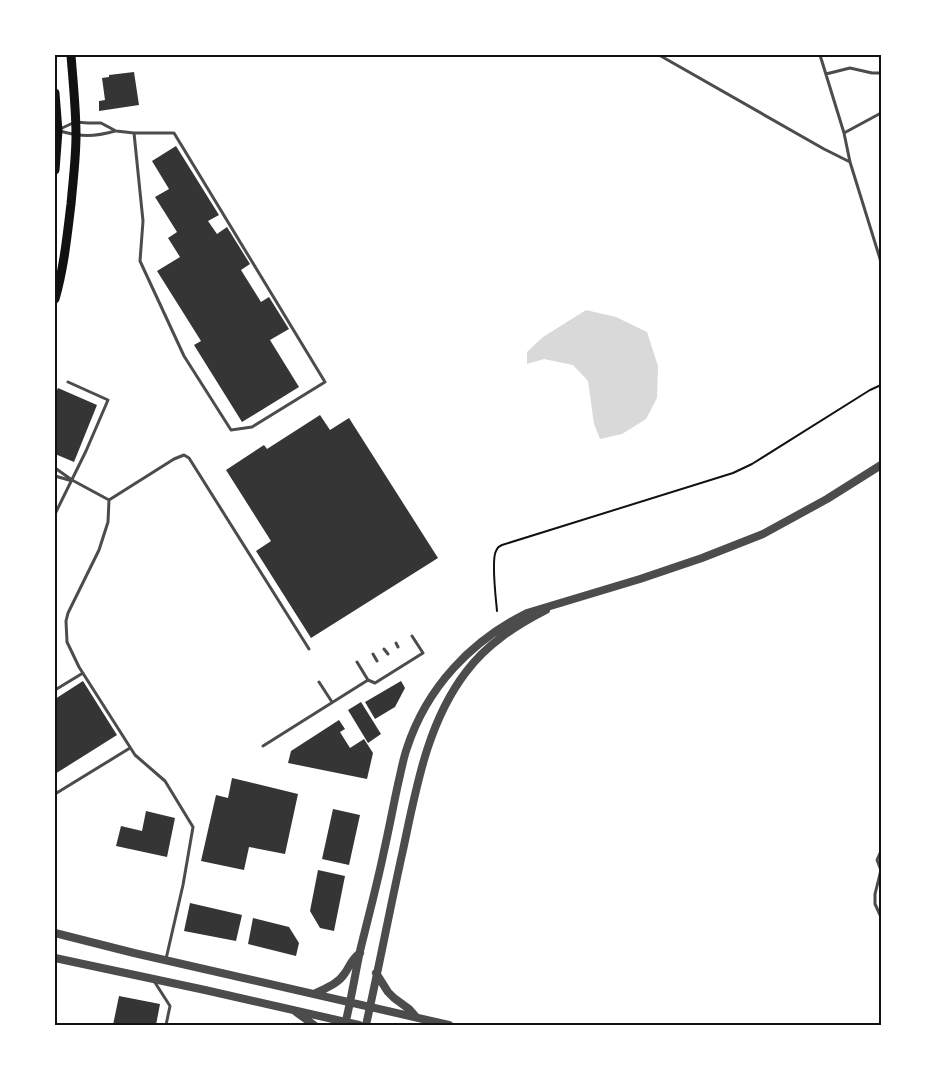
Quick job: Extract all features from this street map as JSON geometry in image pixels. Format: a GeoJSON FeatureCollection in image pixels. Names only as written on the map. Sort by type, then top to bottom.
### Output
{"type":"FeatureCollection","features":[{"type":"Feature","properties":{"kind":"main road"},"geometry":{"type":"LineString","coordinates":[[55,299],[62,268],[74,181],[76,122],[71,55]]}},
{"type":"Feature","properties":{"kind":"main road"},"geometry":{"type":"LineString","coordinates":[[55,93],[58,131],[55,170]]}},
{"type":"Feature","properties":{"kind":"street"},"geometry":{"type":"LineString","coordinates":[[346,1024],[406,749],[415,725],[426,705],[462,658],[494,632],[510,621],[527,613],[640,579],[702,558],[763,534],[827,499],[881,465]]}},
{"type":"Feature","properties":{"kind":"street"},"geometry":{"type":"LineString","coordinates":[[366,1025],[422,767],[430,740],[440,717],[454,690],[489,647],[522,623],[547,609],[571,599]]}},
{"type":"Feature","properties":{"kind":"street"},"geometry":{"type":"LineString","coordinates":[[55,933],[165,961],[449,1025]]}},
{"type":"Feature","properties":{"kind":"street"},"geometry":{"type":"LineString","coordinates":[[314,994],[342,978],[352,959],[360,953]]}},
{"type":"Feature","properties":{"kind":"street"},"geometry":{"type":"LineString","coordinates":[[55,958],[292,1010],[346,1024],[359,1025]]}},
{"type":"Feature","properties":{"kind":"street"},"geometry":{"type":"LineString","coordinates":[[376,973],[388,992],[416,1017]]}},
{"type":"Feature","properties":{"kind":"street"},"geometry":{"type":"LineString","coordinates":[[292,1010],[314,1025]]}},
{"type":"Feature","properties":{"kind":"lane"},"geometry":{"type":"LineString","coordinates":[[659,55],[850,162]]}},
{"type":"Feature","properties":{"kind":"lane"},"geometry":{"type":"LineString","coordinates":[[820,55],[881,262]]}},
{"type":"Feature","properties":{"kind":"lane"},"geometry":{"type":"LineString","coordinates":[[826,74],[850,68],[881,73]]}},
{"type":"Feature","properties":{"kind":"lane"},"geometry":{"type":"LineString","coordinates":[[844,133],[881,113]]}},
{"type":"Feature","properties":{"kind":"lane"},"geometry":{"type":"LineString","coordinates":[[58,131],[76,122],[101,124],[116,130],[134,133],[174,132],[325,382],[252,427],[231,430],[184,356],[140,261],[143,222],[134,133]]}},
{"type":"Feature","properties":{"kind":"lane"},"geometry":{"type":"LineString","coordinates":[[58,131],[76,136],[98,135],[116,130]]}},
{"type":"Feature","properties":{"kind":"lane"},"geometry":{"type":"LineString","coordinates":[[55,514],[108,400],[68,382]]}},
{"type":"Feature","properties":{"kind":"lane"},"geometry":{"type":"LineString","coordinates":[[109,500],[174,459],[184,456],[189,458],[310,649]]}},
{"type":"Feature","properties":{"kind":"lane"},"geometry":{"type":"LineString","coordinates":[[55,468],[72,480],[109,500]]}},
{"type":"Feature","properties":{"kind":"lane"},"geometry":{"type":"LineString","coordinates":[[55,476],[72,480]]}},
{"type":"Feature","properties":{"kind":"lane"},"geometry":{"type":"LineString","coordinates":[[109,500],[108,522],[99,550],[68,613],[66,621],[67,642],[83,673],[135,756],[165,781],[193,827],[183,885],[165,961]]}},
{"type":"Feature","properties":{"kind":"lane"},"geometry":{"type":"LineString","coordinates":[[357,662],[368,680],[375,683],[407,660],[423,653],[412,636]]}},
{"type":"Feature","properties":{"kind":"lane"},"geometry":{"type":"LineString","coordinates":[[396,643],[398,648]]}},
{"type":"Feature","properties":{"kind":"lane"},"geometry":{"type":"LineString","coordinates":[[384,649],[388,654]]}},
{"type":"Feature","properties":{"kind":"lane"},"geometry":{"type":"LineString","coordinates":[[373,654],[378,661]]}},
{"type":"Feature","properties":{"kind":"lane"},"geometry":{"type":"LineString","coordinates":[[55,690],[83,673]]}},
{"type":"Feature","properties":{"kind":"lane"},"geometry":{"type":"LineString","coordinates":[[263,746],[368,680]]}},
{"type":"Feature","properties":{"kind":"lane"},"geometry":{"type":"LineString","coordinates":[[319,682],[332,702]]}},
{"type":"Feature","properties":{"kind":"lane"},"geometry":{"type":"LineString","coordinates":[[55,794],[130,748]]}},
{"type":"Feature","properties":{"kind":"lane"},"geometry":{"type":"LineString","coordinates":[[881,851],[877,860],[881,870],[875,894],[875,904],[881,916]]}},
{"type":"Feature","properties":{"kind":"lane"},"geometry":{"type":"LineString","coordinates":[[153,979],[170,1006],[166,1025]]}},
{"type":"Feature","properties":{"kind":"path"},"geometry":{"type":"LineString","coordinates":[[497,611],[494,580],[495,552],[498,547],[733,473],[752,464],[881,385]]}},
{"type":"Feature","properties":{"kind":"shaded area"},"geometry":{"type":"Polygon","coordinates":[[[586,310],[616,317],[647,332],[658,366],[657,398],[646,419],[622,434],[600,439],[594,424],[588,381],[573,365],[544,359],[527,364],[527,352],[543,337],[586,310]]]}},
{"type":"Feature","properties":{"kind":"building"},"geometry":{"type":"Polygon","coordinates":[[[134,72],[139,105],[99,111],[99,101],[105,100],[102,78],[109,77],[109,75],[134,72]]]}},
{"type":"Feature","properties":{"kind":"building"},"geometry":{"type":"Polygon","coordinates":[[[176,146],[219,215],[208,221],[217,234],[227,227],[250,264],[241,270],[261,302],[269,297],[289,329],[270,340],[299,387],[242,422],[194,345],[201,341],[157,271],[180,257],[168,238],[177,232],[155,197],[169,189],[152,161],[176,146]]]}},
{"type":"Feature","properties":{"kind":"building"},"geometry":{"type":"Polygon","coordinates":[[[58,388],[97,405],[74,462],[55,454],[55,394],[58,388]]]}},
{"type":"Feature","properties":{"kind":"building"},"geometry":{"type":"Polygon","coordinates":[[[320,415],[330,430],[349,418],[438,558],[311,638],[256,551],[271,541],[226,470],[264,445],[267,449],[320,415]]]}},
{"type":"Feature","properties":{"kind":"building"},"geometry":{"type":"Polygon","coordinates":[[[83,681],[117,735],[55,774],[55,699],[83,681]]]}},
{"type":"Feature","properties":{"kind":"building"},"geometry":{"type":"Polygon","coordinates":[[[401,681],[405,688],[395,707],[375,719],[365,702],[401,681]]]}},
{"type":"Feature","properties":{"kind":"building"},"geometry":{"type":"Polygon","coordinates":[[[361,702],[381,734],[368,743],[348,710],[361,702]]]}},
{"type":"Feature","properties":{"kind":"building"},"geometry":{"type":"Polygon","coordinates":[[[339,720],[345,729],[340,732],[350,748],[364,739],[373,753],[367,779],[288,763],[291,751],[339,720]]]}},
{"type":"Feature","properties":{"kind":"building"},"geometry":{"type":"Polygon","coordinates":[[[232,778],[298,794],[285,854],[249,847],[244,870],[201,861],[216,795],[228,798],[232,778]]]}},
{"type":"Feature","properties":{"kind":"building"},"geometry":{"type":"Polygon","coordinates":[[[333,809],[360,815],[349,865],[322,859],[333,809]]]}},
{"type":"Feature","properties":{"kind":"building"},"geometry":{"type":"Polygon","coordinates":[[[146,811],[175,818],[167,857],[116,846],[121,826],[142,831],[146,811]]]}},
{"type":"Feature","properties":{"kind":"building"},"geometry":{"type":"Polygon","coordinates":[[[318,870],[345,876],[334,931],[320,928],[310,911],[318,870]]]}},
{"type":"Feature","properties":{"kind":"building"},"geometry":{"type":"Polygon","coordinates":[[[190,903],[242,915],[236,941],[184,931],[190,903]]]}},
{"type":"Feature","properties":{"kind":"building"},"geometry":{"type":"Polygon","coordinates":[[[253,918],[289,927],[299,943],[296,956],[248,944],[253,918]]]}},
{"type":"Feature","properties":{"kind":"building"},"geometry":{"type":"Polygon","coordinates":[[[119,996],[160,1004],[156,1025],[113,1025],[119,996]]]}}]}
